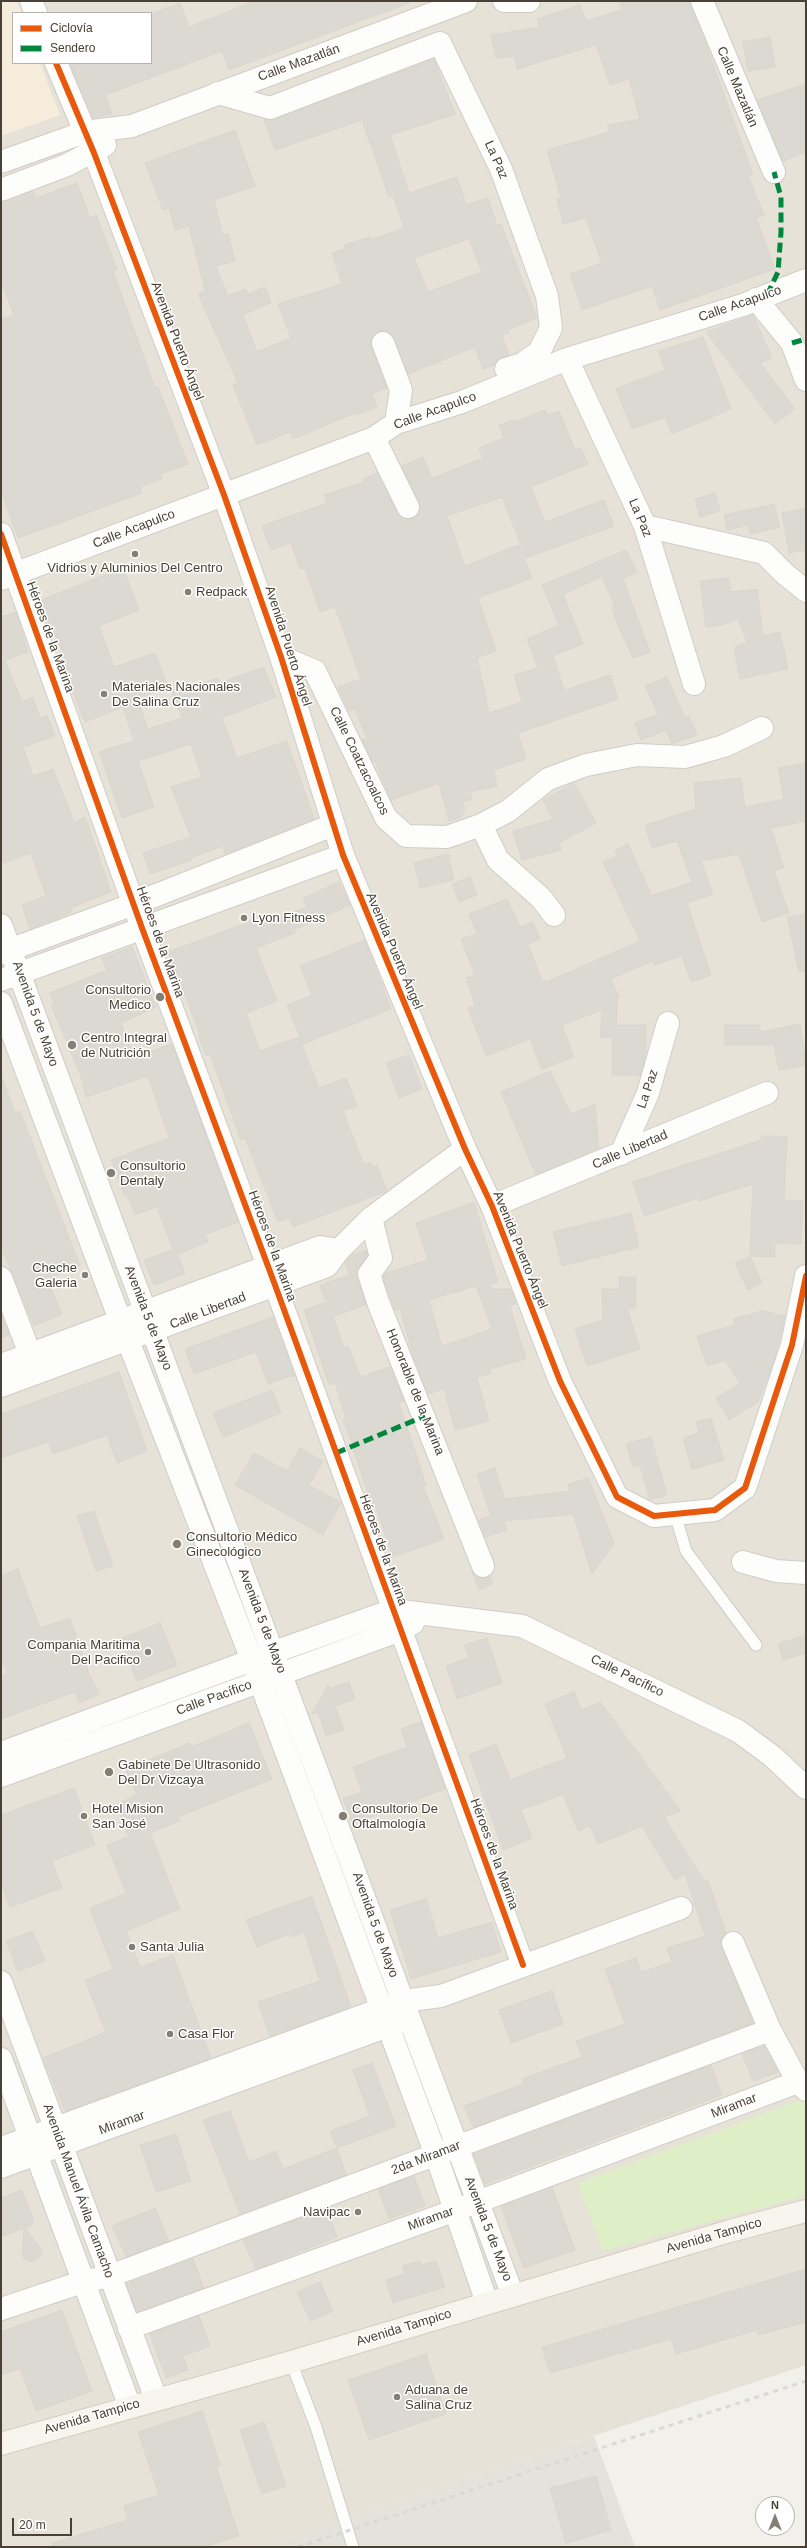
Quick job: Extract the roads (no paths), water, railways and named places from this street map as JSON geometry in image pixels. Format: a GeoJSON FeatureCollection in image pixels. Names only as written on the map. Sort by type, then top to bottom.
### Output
{"type":"FeatureCollection","features":[{"type":"Feature","properties":{"kind":"main road","name":"Avenida Tampico"},"geometry":{"type":"LineString","coordinates":[[1,2444],[130,2406],[291,2362],[730,2231],[806,2211]]}},
{"type":"Feature","properties":{"kind":"street"},"geometry":{"type":"LineString","coordinates":[[31,1],[36,12]]}},
{"type":"Feature","properties":{"kind":"street","name":"Calle Mazatlán"},"geometry":{"type":"LineString","coordinates":[[1,162],[85,132],[132,126],[440,6],[466,1]]}},
{"type":"Feature","properties":{"kind":"street"},"geometry":{"type":"LineString","coordinates":[[504,1],[529,1]]}},
{"type":"Feature","properties":{"kind":"street","name":"Calle Mazatlán"},"geometry":{"type":"LineString","coordinates":[[702,1],[774,172]]}},
{"type":"Feature","properties":{"kind":"street","name":"La Paz"},"geometry":{"type":"LineString","coordinates":[[218,93],[270,108],[440,43],[501,169],[547,296],[551,328],[539,352],[522,364],[439,394],[396,423]]}},
{"type":"Feature","properties":{"kind":"street","name":"Avenida Puerto Ángel"},"geometry":{"type":"LineString","coordinates":[[56,64],[94,153],[224,495],[281,657],[343,855],[465,1149],[492,1206],[560,1381],[618,1498],[654,1516],[715,1510],[745,1488],[792,1345],[806,1276]]}},
{"type":"Feature","properties":{"kind":"street","name":"Calle Mazatlán"},"geometry":{"type":"LineString","coordinates":[[1,190],[94,153],[132,126]]}},
{"type":"Feature","properties":{"kind":"street","name":"Calle Acapulco"},"geometry":{"type":"LineString","coordinates":[[9,576],[374,438],[396,423],[462,402],[567,359],[756,299],[806,280]]}},
{"type":"Feature","properties":{"kind":"street"},"geometry":{"type":"LineString","coordinates":[[756,299],[792,343],[806,380]]}},
{"type":"Feature","properties":{"kind":"street"},"geometry":{"type":"LineString","coordinates":[[384,343],[401,390],[396,423]]}},
{"type":"Feature","properties":{"kind":"street","name":"La Paz"},"geometry":{"type":"LineString","coordinates":[[567,359],[645,526],[694,684]]}},
{"type":"Feature","properties":{"kind":"street"},"geometry":{"type":"LineString","coordinates":[[374,438],[408,506]]}},
{"type":"Feature","properties":{"kind":"street"},"geometry":{"type":"LineString","coordinates":[[645,526],[764,553],[785,574],[806,590]]}},
{"type":"Feature","properties":{"kind":"street","name":"Héroes de la Marina"},"geometry":{"type":"LineString","coordinates":[[1,534],[9,576],[134,904],[272,1276],[523,1966]]}},
{"type":"Feature","properties":{"kind":"street","name":"Calle Coatzacoalcos"},"geometry":{"type":"LineString","coordinates":[[281,657],[315,671],[386,818],[406,836],[447,836],[481,825],[508,811],[548,779],[586,765],[637,755],[685,757],[724,746],[762,728]]}},
{"type":"Feature","properties":{"kind":"street"},"geometry":{"type":"LineString","coordinates":[[6,951],[134,904],[333,824]]}},
{"type":"Feature","properties":{"kind":"street"},"geometry":{"type":"LineString","coordinates":[[481,825],[498,860],[541,898],[554,915]]}},
{"type":"Feature","properties":{"kind":"street"},"geometry":{"type":"LineString","coordinates":[[10,977],[343,855]]}},
{"type":"Feature","properties":{"kind":"street","name":"Avenida 5 de Mayo"},"geometry":{"type":"LineString","coordinates":[[1,925],[10,977],[153,1331],[282,1673],[513,2296]]}},
{"type":"Feature","properties":{"kind":"street","name":"Avenida 5 de Mayo"},"geometry":{"type":"LineString","coordinates":[[1,1003],[124,1330],[260,1681],[436,2155],[487,2303]]}},
{"type":"Feature","properties":{"kind":"street","name":"La Paz"},"geometry":{"type":"LineString","coordinates":[[621,1154],[648,1093],[668,1023]]}},
{"type":"Feature","properties":{"kind":"street","name":"Calle Libertad"},"geometry":{"type":"LineString","coordinates":[[492,1206],[767,1093]]}},
{"type":"Feature","properties":{"kind":"street","name":"Calle Libertad"},"geometry":{"type":"LineString","coordinates":[[1,1386],[124,1330],[145,1311],[272,1276],[327,1266],[339,1250],[371,1218],[465,1149]]}},
{"type":"Feature","properties":{"kind":"street","name":"Honorable de la Marina"},"geometry":{"type":"LineString","coordinates":[[371,1218],[381,1258],[369,1274],[378,1302],[483,1566]]}},
{"type":"Feature","properties":{"kind":"street","name":"Calle Libertad"},"geometry":{"type":"LineString","coordinates":[[1,1365],[30,1354],[124,1330],[153,1331],[272,1276]]}},
{"type":"Feature","properties":{"kind":"street"},"geometry":{"type":"LineString","coordinates":[[1,1278],[30,1354]]}},
{"type":"Feature","properties":{"kind":"street"},"geometry":{"type":"LineString","coordinates":[[742,1562],[776,1571],[806,1573]]}},
{"type":"Feature","properties":{"kind":"street","name":"Calle Pacífico"},"geometry":{"type":"LineString","coordinates":[[1,1752],[274,1652],[397,1620],[426,1616],[522,1626],[738,1731],[772,1756],[806,1788]]}},
{"type":"Feature","properties":{"kind":"street","name":"Calle Pacífico"},"geometry":{"type":"LineString","coordinates":[[1,1776],[282,1673],[397,1620]]}},
{"type":"Feature","properties":{"kind":"street","name":"Miramar"},"geometry":{"type":"LineString","coordinates":[[1,2166],[33,2145],[407,2010],[441,1996],[681,1908]]}},
{"type":"Feature","properties":{"kind":"street"},"geometry":{"type":"LineString","coordinates":[[733,1943],[770,2030],[802,2086]]}},
{"type":"Feature","properties":{"kind":"street","name":"Avenida Manuel Ávila Camacho"},"geometry":{"type":"LineString","coordinates":[[1,1982],[156,2399]]}},
{"type":"Feature","properties":{"kind":"street","name":"2da Miramar"},"geometry":{"type":"LineString","coordinates":[[82,2282],[110,2276],[770,2030]]}},
{"type":"Feature","properties":{"kind":"street","name":"Avenida Manuel Ávila Camacho"},"geometry":{"type":"LineString","coordinates":[[1,2060],[82,2282],[130,2406]]}},
{"type":"Feature","properties":{"kind":"street","name":"Miramar"},"geometry":{"type":"LineString","coordinates":[[129,2328],[802,2086]]}},
{"type":"Feature","properties":{"kind":"street","name":"Miramar"},"geometry":{"type":"LineString","coordinates":[[1,2148],[33,2145]]}},
{"type":"Feature","properties":{"kind":"street"},"geometry":{"type":"LineString","coordinates":[[1,2309],[82,2282]]}},
{"type":"Feature","properties":{"kind":"lane"},"geometry":{"type":"LineString","coordinates":[[675,1514],[686,1551],[756,1645]]}},
{"type":"Feature","properties":{"kind":"lane"},"geometry":{"type":"LineString","coordinates":[[291,2362],[316,2428],[353,2547]]}},
{"type":"Feature","properties":{"kind":"railway"},"geometry":{"type":"LineString","coordinates":[[298,2547],[806,2381]]}},
{"type":"Feature","properties":{"kind":"place","name":"Vidrios y Aluminios Del Centro"},"geometry":{"type":"Point","coordinates":[135,554]}},
{"type":"Feature","properties":{"kind":"place","name":"Redpack"},"geometry":{"type":"Point","coordinates":[188,592]}},
{"type":"Feature","properties":{"kind":"place","name":"Materiales Nacionales De Salina Cruz"},"geometry":{"type":"Point","coordinates":[104,694]}},
{"type":"Feature","properties":{"kind":"place","name":"Lyon Fitness"},"geometry":{"type":"Point","coordinates":[244,918]}},
{"type":"Feature","properties":{"kind":"place","name":"Consultorio Medico"},"geometry":{"type":"Point","coordinates":[160,997]}},
{"type":"Feature","properties":{"kind":"place","name":"Centro Integral de Nutrición"},"geometry":{"type":"Point","coordinates":[72,1045]}},
{"type":"Feature","properties":{"kind":"place","name":"Consultorio Dentaly"},"geometry":{"type":"Point","coordinates":[111,1173]}},
{"type":"Feature","properties":{"kind":"place","name":"Cheche Galeria"},"geometry":{"type":"Point","coordinates":[85,1275]}},
{"type":"Feature","properties":{"kind":"place","name":"Consultorio Médico Ginecológico"},"geometry":{"type":"Point","coordinates":[177,1544]}},
{"type":"Feature","properties":{"kind":"place","name":"Compania Maritima Del Pacifico"},"geometry":{"type":"Point","coordinates":[148,1652]}},
{"type":"Feature","properties":{"kind":"place","name":"Gabinete De Ultrasonido Del Dr Vizcaya"},"geometry":{"type":"Point","coordinates":[109,1772]}},
{"type":"Feature","properties":{"kind":"place","name":"Hotel Mision San José"},"geometry":{"type":"Point","coordinates":[84,1816]}},
{"type":"Feature","properties":{"kind":"place","name":"Consultorio De Oftalmología"},"geometry":{"type":"Point","coordinates":[343,1816]}},
{"type":"Feature","properties":{"kind":"place","name":"Santa Julia"},"geometry":{"type":"Point","coordinates":[132,1947]}},
{"type":"Feature","properties":{"kind":"place","name":"Casa Flor"},"geometry":{"type":"Point","coordinates":[170,2034]}},
{"type":"Feature","properties":{"kind":"place","name":"Navipac"},"geometry":{"type":"Point","coordinates":[358,2212]}},
{"type":"Feature","properties":{"kind":"place","name":"Aduana de Salina Cruz"},"geometry":{"type":"Point","coordinates":[397,2397]}}]}
